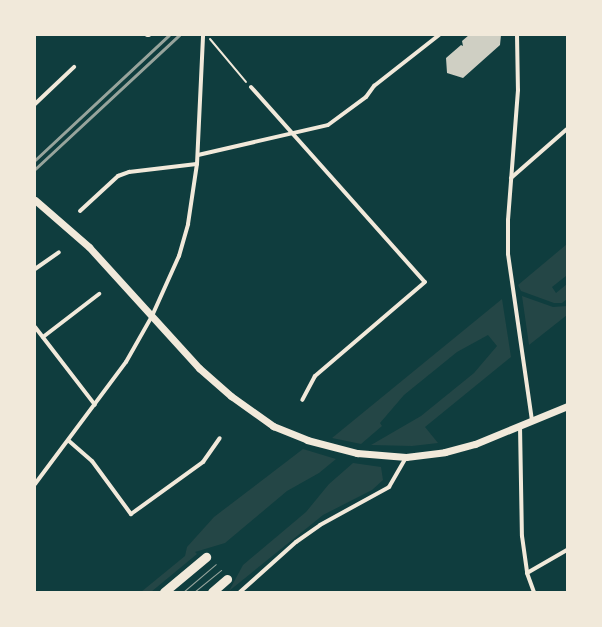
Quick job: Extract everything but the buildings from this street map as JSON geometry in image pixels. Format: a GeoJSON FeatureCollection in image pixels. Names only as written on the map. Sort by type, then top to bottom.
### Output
{"type":"FeatureCollection","features":[{"type":"Feature","properties":{"kind":"highway"},"geometry":{"type":"LineString","coordinates":[[164,592],[206,556]]}},
{"type":"Feature","properties":{"kind":"highway"},"geometry":{"type":"LineString","coordinates":[[212,592],[227,579]]}},
{"type":"Feature","properties":{"kind":"street"},"geometry":{"type":"LineString","coordinates":[[35,484],[126,362],[152,316],[179,256],[188,224],[198,155],[203,35]]}},
{"type":"Feature","properties":{"kind":"street"},"geometry":{"type":"LineString","coordinates":[[198,155],[319,128],[338,119],[366,97],[374,86],[440,35]]}},
{"type":"Feature","properties":{"kind":"street"},"geometry":{"type":"LineString","coordinates":[[517,35],[518,90],[511,178],[508,254],[532,421]]}},
{"type":"Feature","properties":{"kind":"street"},"geometry":{"type":"LineString","coordinates":[[35,104],[74,67]]}},
{"type":"Feature","properties":{"kind":"street"},"geometry":{"type":"LineString","coordinates":[[251,87],[425,282],[315,376],[302,400]]}},
{"type":"Feature","properties":{"kind":"street"},"geometry":{"type":"LineString","coordinates":[[511,178],[567,129]]}},
{"type":"Feature","properties":{"kind":"street"},"geometry":{"type":"LineString","coordinates":[[80,210],[118,176],[129,172],[197,164]]}},
{"type":"Feature","properties":{"kind":"street"},"geometry":{"type":"LineString","coordinates":[[35,200],[88,247],[199,368],[254,414],[273,426],[307,440],[344,450],[406,457],[445,452],[475,444],[567,406]]}},
{"type":"Feature","properties":{"kind":"street"},"geometry":{"type":"LineString","coordinates":[[35,269],[59,252]]}},
{"type":"Feature","properties":{"kind":"street"},"geometry":{"type":"LineString","coordinates":[[42,337],[99,294]]}},
{"type":"Feature","properties":{"kind":"street"},"geometry":{"type":"LineString","coordinates":[[35,327],[95,405]]}},
{"type":"Feature","properties":{"kind":"street"},"geometry":{"type":"LineString","coordinates":[[520,426],[519,481],[527,573],[534,592]]}},
{"type":"Feature","properties":{"kind":"street"},"geometry":{"type":"LineString","coordinates":[[68,441],[92,461],[131,514],[203,462],[220,438]]}},
{"type":"Feature","properties":{"kind":"street"},"geometry":{"type":"LineString","coordinates":[[240,592],[296,542],[320,526],[389,487],[406,457]]}},
{"type":"Feature","properties":{"kind":"street"},"geometry":{"type":"LineString","coordinates":[[527,573],[567,550]]}},
{"type":"Feature","properties":{"kind":"path"},"geometry":{"type":"LineString","coordinates":[[208,35],[251,87]]}},
{"type":"Feature","properties":{"kind":"shaded area"},"geometry":{"type":"Polygon","coordinates":[[[567,244],[566,276],[552,287],[556,293],[567,284],[567,299],[562,303],[554,303],[521,291],[518,285],[567,244]]]}},
{"type":"Feature","properties":{"kind":"shaded area"},"geometry":{"type":"Polygon","coordinates":[[[522,296],[553,307],[567,306],[567,315],[529,345],[522,296]]]}},
{"type":"Feature","properties":{"kind":"shaded area"},"geometry":{"type":"Polygon","coordinates":[[[502,299],[511,357],[425,427],[438,443],[412,446],[371,445],[421,416],[474,373],[497,346],[488,335],[457,352],[404,395],[380,423],[382,426],[361,444],[332,438],[502,299]]]}},
{"type":"Feature","properties":{"kind":"shaded area"},"geometry":{"type":"Polygon","coordinates":[[[303,449],[336,459],[319,473],[287,491],[225,543],[195,552],[197,554],[151,592],[141,592],[185,556],[187,547],[214,517],[303,449]]]}},
{"type":"Feature","properties":{"kind":"shaded area"},"geometry":{"type":"Polygon","coordinates":[[[353,463],[381,467],[383,480],[372,490],[323,515],[229,591],[243,565],[306,512],[329,484],[353,463]]]}},
{"type":"Feature","properties":{"kind":"tram line"},"geometry":{"type":"LineString","coordinates":[[183,592],[216,564]]}},
{"type":"Feature","properties":{"kind":"tram line"},"geometry":{"type":"LineString","coordinates":[[194,592],[221,570]]}},
{"type":"Feature","properties":{"kind":"railway"},"geometry":{"type":"LineString","coordinates":[[35,160],[169,35]]}},
{"type":"Feature","properties":{"kind":"railway"},"geometry":{"type":"LineString","coordinates":[[35,169],[179,35]]}}]}
